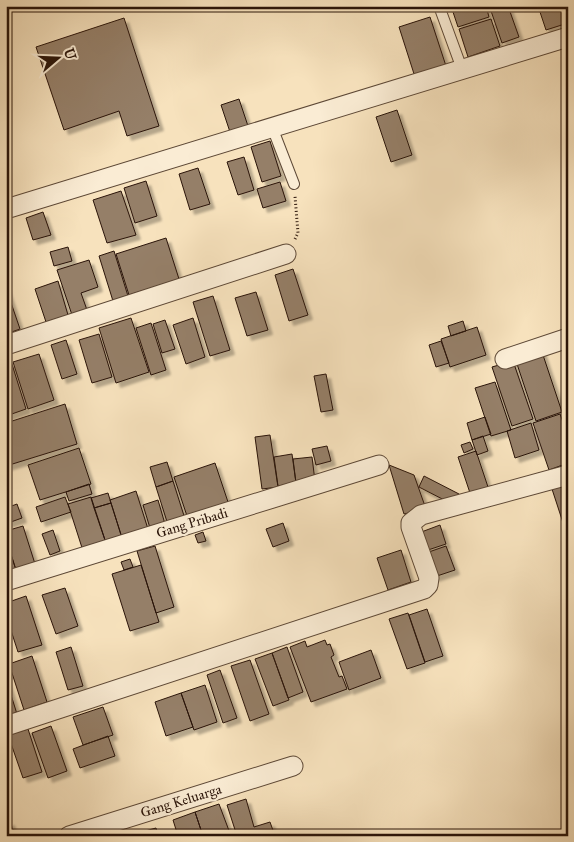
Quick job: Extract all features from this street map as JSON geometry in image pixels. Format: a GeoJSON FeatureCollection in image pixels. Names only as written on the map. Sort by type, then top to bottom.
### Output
{"type":"FeatureCollection","features":[{"type":"Feature","properties":{"kind":"street"},"geometry":{"type":"LineString","coordinates":[[6,208],[568,37]]}},
{"type":"Feature","properties":{"kind":"street"},"geometry":{"type":"LineString","coordinates":[[6,345],[286,254]]}},
{"type":"Feature","properties":{"kind":"street"},"geometry":{"type":"LineString","coordinates":[[506,359],[568,338]]}},
{"type":"Feature","properties":{"kind":"street","name":"Gang Pribadi"},"geometry":{"type":"LineString","coordinates":[[6,580],[378,465]]}},
{"type":"Feature","properties":{"kind":"street"},"geometry":{"type":"LineString","coordinates":[[6,726],[424,589],[428,585],[429,578],[411,527],[411,523],[417,517],[568,475]]}},
{"type":"Feature","properties":{"kind":"street","name":"Gang Keluarga"},"geometry":{"type":"LineString","coordinates":[[69,836],[294,766]]}},
{"type":"Feature","properties":{"kind":"lane"},"geometry":{"type":"LineString","coordinates":[[439,6],[462,69]]}},
{"type":"Feature","properties":{"kind":"lane"},"geometry":{"type":"LineString","coordinates":[[272,127],[294,184]]}},
{"type":"Feature","properties":{"kind":"path"},"geometry":{"type":"LineString","coordinates":[[286,254],[298,233],[294,184]]}},
{"type":"Feature","properties":{"kind":"building"},"geometry":{"type":"Polygon","coordinates":[[[451,6],[486,6],[489,17],[458,27],[451,6]]]}},
{"type":"Feature","properties":{"kind":"building"},"geometry":{"type":"Polygon","coordinates":[[[508,6],[519,37],[502,43],[491,11],[508,6]]]}},
{"type":"Feature","properties":{"kind":"building"},"geometry":{"type":"Polygon","coordinates":[[[538,6],[568,6],[568,23],[546,30],[538,6]]]}},
{"type":"Feature","properties":{"kind":"building"},"geometry":{"type":"Polygon","coordinates":[[[430,17],[446,66],[415,77],[399,27],[430,17]]]}},
{"type":"Feature","properties":{"kind":"building"},"geometry":{"type":"Polygon","coordinates":[[[124,18],[159,126],[127,136],[119,111],[64,130],[36,47],[124,18]]]}},
{"type":"Feature","properties":{"kind":"building"},"geometry":{"type":"Polygon","coordinates":[[[491,19],[500,46],[468,57],[459,29],[491,19]]]}},
{"type":"Feature","properties":{"kind":"building"},"geometry":{"type":"Polygon","coordinates":[[[239,99],[248,126],[230,132],[221,105],[239,99]]]}},
{"type":"Feature","properties":{"kind":"building"},"geometry":{"type":"Polygon","coordinates":[[[397,110],[412,155],[391,162],[376,117],[397,110]]]}},
{"type":"Feature","properties":{"kind":"building"},"geometry":{"type":"Polygon","coordinates":[[[270,141],[281,176],[262,182],[251,147],[270,141]]]}},
{"type":"Feature","properties":{"kind":"building"},"geometry":{"type":"Polygon","coordinates":[[[244,157],[254,190],[238,195],[227,162],[244,157]]]}},
{"type":"Feature","properties":{"kind":"building"},"geometry":{"type":"Polygon","coordinates":[[[198,168],[210,204],[190,210],[179,174],[198,168]]]}},
{"type":"Feature","properties":{"kind":"building"},"geometry":{"type":"Polygon","coordinates":[[[146,181],[157,216],[135,223],[124,188],[146,181]]]}},
{"type":"Feature","properties":{"kind":"building"},"geometry":{"type":"Polygon","coordinates":[[[280,182],[286,201],[263,208],[257,189],[280,182]]]}},
{"type":"Feature","properties":{"kind":"building"},"geometry":{"type":"Polygon","coordinates":[[[121,191],[136,235],[107,243],[93,200],[121,191]]]}},
{"type":"Feature","properties":{"kind":"building"},"geometry":{"type":"Polygon","coordinates":[[[43,212],[51,235],[33,240],[26,218],[43,212]]]}},
{"type":"Feature","properties":{"kind":"building"},"geometry":{"type":"Polygon","coordinates":[[[166,238],[179,279],[129,295],[116,254],[166,238]]]}},
{"type":"Feature","properties":{"kind":"building"},"geometry":{"type":"Polygon","coordinates":[[[68,247],[72,261],[54,266],[50,252],[68,247]]]}},
{"type":"Feature","properties":{"kind":"building"},"geometry":{"type":"Polygon","coordinates":[[[114,251],[128,296],[113,301],[99,256],[114,251]]]}},
{"type":"Feature","properties":{"kind":"building"},"geometry":{"type":"Polygon","coordinates":[[[89,260],[98,287],[81,293],[87,310],[72,315],[57,270],[89,260]]]}},
{"type":"Feature","properties":{"kind":"building"},"geometry":{"type":"Polygon","coordinates":[[[293,269],[308,315],[289,321],[275,275],[293,269]]]}},
{"type":"Feature","properties":{"kind":"building"},"geometry":{"type":"Polygon","coordinates":[[[58,281],[68,315],[46,322],[35,289],[58,281]]]}},
{"type":"Feature","properties":{"kind":"building"},"geometry":{"type":"Polygon","coordinates":[[[6,288],[20,329],[6,334],[6,288]]]}},
{"type":"Feature","properties":{"kind":"building"},"geometry":{"type":"Polygon","coordinates":[[[256,292],[268,330],[247,336],[235,298],[256,292]]]}},
{"type":"Feature","properties":{"kind":"building"},"geometry":{"type":"Polygon","coordinates":[[[213,296],[230,350],[210,356],[193,302],[213,296]]]}},
{"type":"Feature","properties":{"kind":"building"},"geometry":{"type":"Polygon","coordinates":[[[131,318],[149,372],[116,383],[99,328],[131,318]]]}},
{"type":"Feature","properties":{"kind":"building"},"geometry":{"type":"Polygon","coordinates":[[[193,318],[205,357],[186,364],[173,325],[193,318]]]}},
{"type":"Feature","properties":{"kind":"building"},"geometry":{"type":"Polygon","coordinates":[[[165,320],[175,349],[162,353],[153,324],[165,320]]]}},
{"type":"Feature","properties":{"kind":"building"},"geometry":{"type":"Polygon","coordinates":[[[463,321],[466,331],[451,336],[448,326],[463,321]]]}},
{"type":"Feature","properties":{"kind":"building"},"geometry":{"type":"Polygon","coordinates":[[[151,323],[166,370],[151,375],[136,328],[151,323]]]}},
{"type":"Feature","properties":{"kind":"building"},"geometry":{"type":"Polygon","coordinates":[[[477,327],[486,355],[450,367],[441,339],[477,327]]]}},
{"type":"Feature","properties":{"kind":"building"},"geometry":{"type":"Polygon","coordinates":[[[99,334],[112,377],[92,383],[79,340],[99,334]]]}},
{"type":"Feature","properties":{"kind":"building"},"geometry":{"type":"Polygon","coordinates":[[[66,340],[77,374],[62,379],[51,345],[66,340]]]}},
{"type":"Feature","properties":{"kind":"building"},"geometry":{"type":"Polygon","coordinates":[[[441,341],[449,363],[436,367],[429,345],[441,341]]]}},
{"type":"Feature","properties":{"kind":"building"},"geometry":{"type":"Polygon","coordinates":[[[541,349],[562,412],[536,421],[515,358],[541,349]]]}},
{"type":"Feature","properties":{"kind":"building"},"geometry":{"type":"Polygon","coordinates":[[[39,354],[54,400],[28,409],[13,362],[39,354]]]}},
{"type":"Feature","properties":{"kind":"building"},"geometry":{"type":"Polygon","coordinates":[[[11,361],[26,409],[6,416],[6,396],[9,395],[6,388],[6,362],[11,361]]]}},
{"type":"Feature","properties":{"kind":"building"},"geometry":{"type":"Polygon","coordinates":[[[513,361],[533,419],[512,426],[492,367],[513,361]]]}},
{"type":"Feature","properties":{"kind":"building"},"geometry":{"type":"Polygon","coordinates":[[[326,374],[333,410],[321,412],[314,376],[326,374]]]}},
{"type":"Feature","properties":{"kind":"building"},"geometry":{"type":"Polygon","coordinates":[[[495,382],[511,430],[491,436],[475,388],[495,382]]]}},
{"type":"Feature","properties":{"kind":"building"},"geometry":{"type":"Polygon","coordinates":[[[65,404],[77,444],[6,466],[6,423],[65,404]]]}},
{"type":"Feature","properties":{"kind":"building"},"geometry":{"type":"Polygon","coordinates":[[[560,414],[568,436],[568,463],[549,470],[533,423],[560,414]]]}},
{"type":"Feature","properties":{"kind":"building"},"geometry":{"type":"Polygon","coordinates":[[[485,417],[491,434],[472,440],[467,423],[485,417]]]}},
{"type":"Feature","properties":{"kind":"building"},"geometry":{"type":"Polygon","coordinates":[[[531,423],[539,450],[515,458],[507,431],[531,423]]]}},
{"type":"Feature","properties":{"kind":"building"},"geometry":{"type":"Polygon","coordinates":[[[270,435],[278,487],[262,489],[255,437],[270,435]]]}},
{"type":"Feature","properties":{"kind":"building"},"geometry":{"type":"Polygon","coordinates":[[[483,436],[488,451],[477,455],[472,440],[483,436]]]}},
{"type":"Feature","properties":{"kind":"building"},"geometry":{"type":"Polygon","coordinates":[[[470,442],[473,449],[464,453],[461,445],[470,442]]]}},
{"type":"Feature","properties":{"kind":"building"},"geometry":{"type":"Polygon","coordinates":[[[327,446],[331,461],[316,465],[312,449],[327,446]]]}},
{"type":"Feature","properties":{"kind":"building"},"geometry":{"type":"Polygon","coordinates":[[[79,448],[91,484],[40,500],[28,465],[79,448]]]}},
{"type":"Feature","properties":{"kind":"building"},"geometry":{"type":"Polygon","coordinates":[[[476,451],[491,496],[472,499],[458,457],[476,451]]]}},
{"type":"Feature","properties":{"kind":"building"},"geometry":{"type":"Polygon","coordinates":[[[292,454],[296,483],[278,486],[274,457],[292,454]]]}},
{"type":"Feature","properties":{"kind":"building"},"geometry":{"type":"Polygon","coordinates":[[[312,457],[315,481],[296,483],[293,459],[312,457]]]}},
{"type":"Feature","properties":{"kind":"building"},"geometry":{"type":"Polygon","coordinates":[[[167,462],[173,481],[156,487],[150,467],[167,462]]]}},
{"type":"Feature","properties":{"kind":"building"},"geometry":{"type":"Polygon","coordinates":[[[215,463],[229,505],[188,519],[174,477],[215,463]]]}},
{"type":"Feature","properties":{"kind":"building"},"geometry":{"type":"Polygon","coordinates":[[[389,465],[414,475],[426,509],[404,514],[389,465]]]}},
{"type":"Feature","properties":{"kind":"building"},"geometry":{"type":"Polygon","coordinates":[[[424,476],[459,494],[454,505],[419,487],[424,476]]]}},
{"type":"Feature","properties":{"kind":"building"},"geometry":{"type":"Polygon","coordinates":[[[568,480],[568,538],[551,486],[568,480]]]}},
{"type":"Feature","properties":{"kind":"building"},"geometry":{"type":"Polygon","coordinates":[[[173,481],[186,522],[169,528],[156,487],[173,481]]]}},
{"type":"Feature","properties":{"kind":"building"},"geometry":{"type":"Polygon","coordinates":[[[89,484],[92,494],[69,501],[66,492],[89,484]]]}},
{"type":"Feature","properties":{"kind":"building"},"geometry":{"type":"Polygon","coordinates":[[[136,491],[148,529],[122,538],[110,500],[136,491]]]}},
{"type":"Feature","properties":{"kind":"building"},"geometry":{"type":"Polygon","coordinates":[[[108,493],[111,503],[94,508],[91,498],[108,493]]]}},
{"type":"Feature","properties":{"kind":"building"},"geometry":{"type":"Polygon","coordinates":[[[65,497],[71,512],[41,522],[36,507],[65,497]]]}},
{"type":"Feature","properties":{"kind":"building"},"geometry":{"type":"Polygon","coordinates":[[[91,497],[107,546],[84,554],[68,504],[91,497]]]}},
{"type":"Feature","properties":{"kind":"building"},"geometry":{"type":"Polygon","coordinates":[[[158,500],[165,524],[150,528],[143,505],[158,500]]]}},
{"type":"Feature","properties":{"kind":"building"},"geometry":{"type":"Polygon","coordinates":[[[111,503],[123,541],[107,546],[94,508],[111,503]]]}},
{"type":"Feature","properties":{"kind":"building"},"geometry":{"type":"Polygon","coordinates":[[[17,504],[22,518],[8,523],[6,508],[17,504]]]}},
{"type":"Feature","properties":{"kind":"building"},"geometry":{"type":"Polygon","coordinates":[[[283,523],[289,541],[273,547],[266,529],[283,523]]]}},
{"type":"Feature","properties":{"kind":"building"},"geometry":{"type":"Polygon","coordinates":[[[440,525],[446,544],[422,552],[416,534],[440,525]]]}},
{"type":"Feature","properties":{"kind":"building"},"geometry":{"type":"Polygon","coordinates":[[[23,526],[36,567],[17,573],[6,539],[6,531],[23,526]]]}},
{"type":"Feature","properties":{"kind":"building"},"geometry":{"type":"Polygon","coordinates":[[[53,530],[60,551],[50,555],[42,534],[53,530]]]}},
{"type":"Feature","properties":{"kind":"building"},"geometry":{"type":"Polygon","coordinates":[[[203,532],[206,541],[198,543],[195,535],[203,532]]]}},
{"type":"Feature","properties":{"kind":"building"},"geometry":{"type":"Polygon","coordinates":[[[6,539],[17,573],[6,576],[6,539]]]}},
{"type":"Feature","properties":{"kind":"building"},"geometry":{"type":"Polygon","coordinates":[[[155,546],[174,607],[156,613],[137,551],[155,546]]]}},
{"type":"Feature","properties":{"kind":"building"},"geometry":{"type":"Polygon","coordinates":[[[446,546],[455,570],[434,577],[426,553],[446,546]]]}},
{"type":"Feature","properties":{"kind":"building"},"geometry":{"type":"Polygon","coordinates":[[[401,550],[411,582],[388,590],[377,558],[401,550]]]}},
{"type":"Feature","properties":{"kind":"building"},"geometry":{"type":"Polygon","coordinates":[[[130,559],[133,567],[124,570],[121,562],[130,559]]]}},
{"type":"Feature","properties":{"kind":"building"},"geometry":{"type":"Polygon","coordinates":[[[141,565],[159,622],[130,631],[112,574],[141,565]]]}},
{"type":"Feature","properties":{"kind":"building"},"geometry":{"type":"Polygon","coordinates":[[[65,588],[78,626],[56,634],[42,595],[65,588]]]}},
{"type":"Feature","properties":{"kind":"building"},"geometry":{"type":"Polygon","coordinates":[[[26,596],[42,645],[18,652],[6,615],[6,603],[26,596]]]}},
{"type":"Feature","properties":{"kind":"building"},"geometry":{"type":"Polygon","coordinates":[[[427,609],[443,656],[425,662],[409,615],[427,609]]]}},
{"type":"Feature","properties":{"kind":"building"},"geometry":{"type":"Polygon","coordinates":[[[408,613],[425,663],[407,669],[389,619],[408,613]]]}},
{"type":"Feature","properties":{"kind":"building"},"geometry":{"type":"Polygon","coordinates":[[[325,640],[327,645],[330,644],[334,655],[331,657],[339,677],[342,676],[347,689],[311,702],[290,647],[305,641],[307,647],[325,640]]]}},
{"type":"Feature","properties":{"kind":"building"},"geometry":{"type":"Polygon","coordinates":[[[71,647],[83,686],[68,690],[56,652],[71,647]]]}},
{"type":"Feature","properties":{"kind":"building"},"geometry":{"type":"Polygon","coordinates":[[[287,647],[303,692],[288,698],[272,653],[287,647]]]}},
{"type":"Feature","properties":{"kind":"building"},"geometry":{"type":"Polygon","coordinates":[[[371,650],[381,678],[349,690],[339,662],[371,650]]]}},
{"type":"Feature","properties":{"kind":"building"},"geometry":{"type":"Polygon","coordinates":[[[272,653],[289,700],[273,706],[255,659],[272,653]]]}},
{"type":"Feature","properties":{"kind":"building"},"geometry":{"type":"Polygon","coordinates":[[[32,656],[47,702],[24,710],[9,664],[32,656]]]}},
{"type":"Feature","properties":{"kind":"building"},"geometry":{"type":"Polygon","coordinates":[[[250,660],[269,714],[250,721],[231,666],[250,660]]]}},
{"type":"Feature","properties":{"kind":"building"},"geometry":{"type":"Polygon","coordinates":[[[220,670],[237,718],[223,723],[207,675],[220,670]]]}},
{"type":"Feature","properties":{"kind":"building"},"geometry":{"type":"Polygon","coordinates":[[[6,679],[17,714],[6,717],[6,679]]]}},
{"type":"Feature","properties":{"kind":"building"},"geometry":{"type":"Polygon","coordinates":[[[205,685],[217,722],[194,730],[181,693],[205,685]]]}},
{"type":"Feature","properties":{"kind":"building"},"geometry":{"type":"Polygon","coordinates":[[[181,693],[193,727],[166,736],[155,702],[181,693]]]}},
{"type":"Feature","properties":{"kind":"building"},"geometry":{"type":"Polygon","coordinates":[[[103,707],[113,735],[83,745],[73,717],[103,707]]]}},
{"type":"Feature","properties":{"kind":"building"},"geometry":{"type":"Polygon","coordinates":[[[51,726],[67,771],[48,778],[32,733],[51,726]]]}},
{"type":"Feature","properties":{"kind":"building"},"geometry":{"type":"Polygon","coordinates":[[[28,729],[42,772],[23,778],[8,735],[28,729]]]}},
{"type":"Feature","properties":{"kind":"building"},"geometry":{"type":"Polygon","coordinates":[[[108,736],[115,756],[80,768],[73,749],[108,736]]]}},
{"type":"Feature","properties":{"kind":"building"},"geometry":{"type":"Polygon","coordinates":[[[246,799],[254,827],[270,822],[275,836],[237,836],[227,805],[246,799]]]}},
{"type":"Feature","properties":{"kind":"building"},"geometry":{"type":"Polygon","coordinates":[[[219,804],[231,836],[203,836],[195,812],[219,804]]]}},
{"type":"Feature","properties":{"kind":"building"},"geometry":{"type":"Polygon","coordinates":[[[195,812],[203,836],[178,836],[173,820],[195,812]]]}},
{"type":"Feature","properties":{"kind":"building"},"geometry":{"type":"Polygon","coordinates":[[[10,821],[15,836],[6,836],[6,822],[10,821]]]}},
{"type":"Feature","properties":{"kind":"building"},"geometry":{"type":"Polygon","coordinates":[[[156,828],[158,836],[138,836],[138,833],[156,828]]]}}]}
